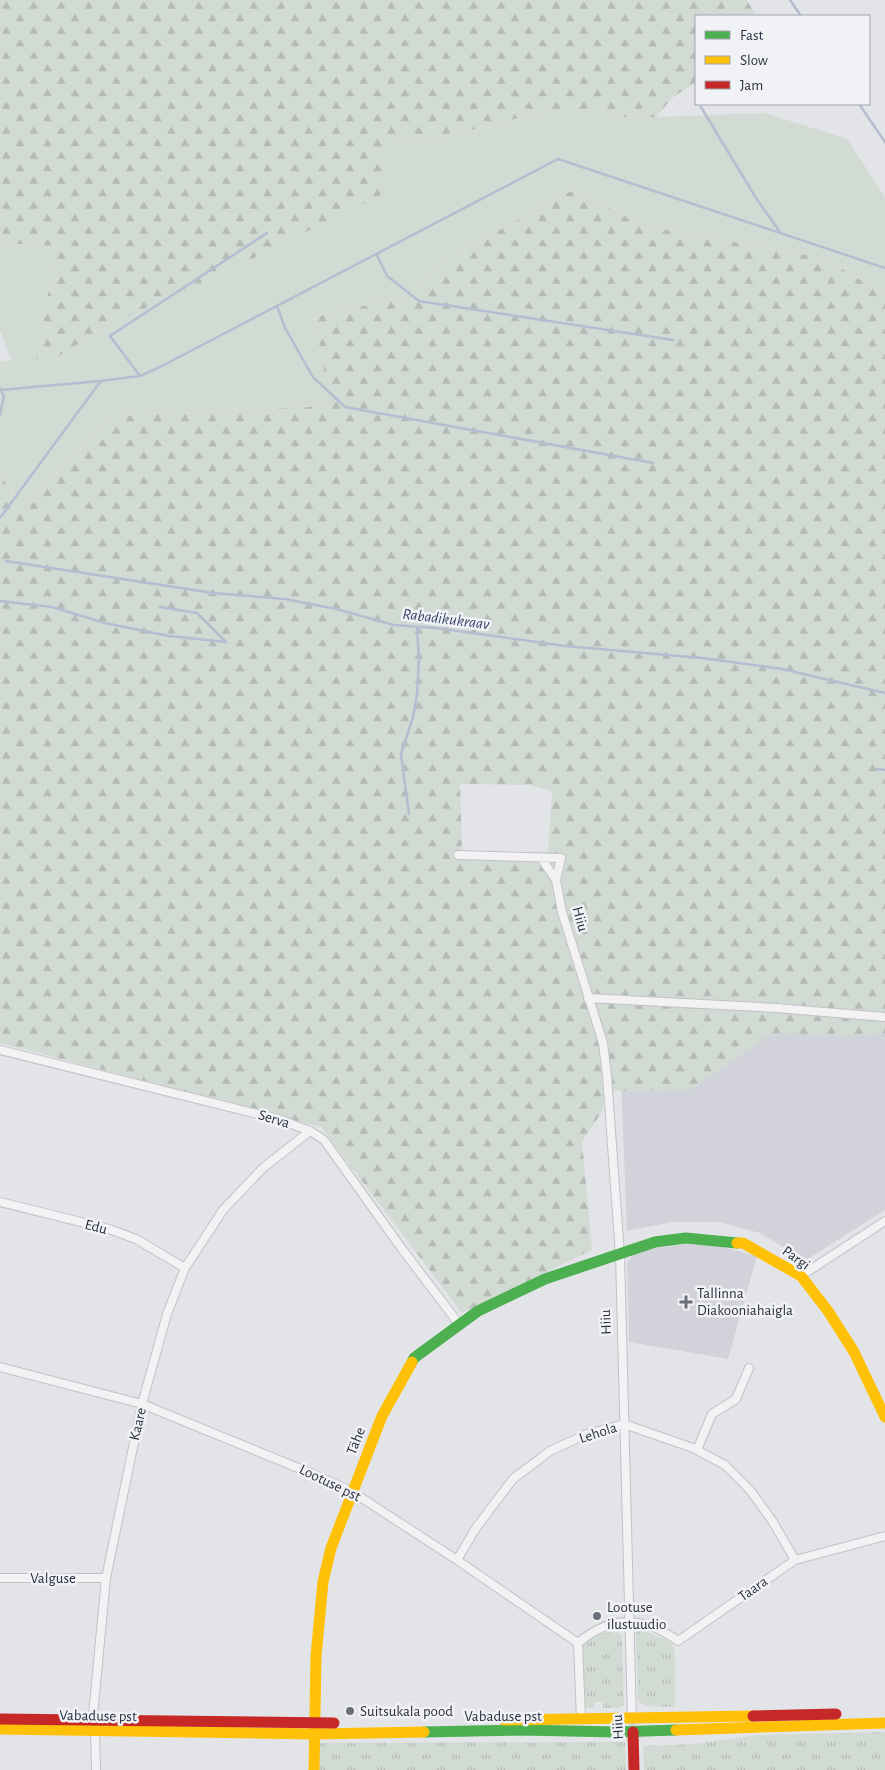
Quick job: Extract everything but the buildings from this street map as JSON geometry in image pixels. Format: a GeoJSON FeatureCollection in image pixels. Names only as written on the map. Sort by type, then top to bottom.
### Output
{"type":"FeatureCollection","features":[{"type":"Feature","properties":{"kind":"main road","name":"Pargi"},"geometry":{"type":"LineString","coordinates":[[620,1255],[655,1242],[686,1238],[743,1243],[762,1252],[801,1276],[828,1311],[854,1352],[885,1417]]}},
{"type":"Feature","properties":{"kind":"main road","name":"Tähe"},"geometry":{"type":"LineString","coordinates":[[314,1770],[316,1656],[323,1582],[330,1548],[382,1416],[414,1358],[478,1311],[545,1279],[620,1255]]}},
{"type":"Feature","properties":{"kind":"main road","name":"Vabaduse pst"},"geometry":{"type":"LineString","coordinates":[[315,1729],[581,1719],[885,1713]]}},
{"type":"Feature","properties":{"kind":"main road","name":"Vabaduse pst"},"geometry":{"type":"LineString","coordinates":[[0,1719],[94,1726]]}},
{"type":"Feature","properties":{"kind":"main road","name":"Vabaduse pst"},"geometry":{"type":"LineString","coordinates":[[0,1729],[94,1726],[633,1732],[885,1723]]}},
{"type":"Feature","properties":{"kind":"main road","name":"Hiiu"},"geometry":{"type":"LineString","coordinates":[[633,1732],[634,1770]]}},
{"type":"Feature","properties":{"kind":"street","name":"Hiiu"},"geometry":{"type":"LineString","coordinates":[[458,855],[561,858],[556,880],[562,912],[603,1043],[620,1255],[633,1732]]}},
{"type":"Feature","properties":{"kind":"street","name":"Hiiu"},"geometry":{"type":"LineString","coordinates":[[541,858],[556,880]]}},
{"type":"Feature","properties":{"kind":"street"},"geometry":{"type":"LineString","coordinates":[[588,998],[776,1008],[885,1017]]}},
{"type":"Feature","properties":{"kind":"street","name":"Serva"},"geometry":{"type":"LineString","coordinates":[[0,1050],[278,1119],[310,1131],[324,1140],[402,1249],[460,1324]]}},
{"type":"Feature","properties":{"kind":"street","name":"Kaare"},"geometry":{"type":"LineString","coordinates":[[96,1770],[94,1726],[106,1578],[142,1404],[167,1314],[185,1268],[223,1210],[263,1168],[310,1131]]}},
{"type":"Feature","properties":{"kind":"street","name":"Edu"},"geometry":{"type":"LineString","coordinates":[[0,1202],[109,1229],[136,1239],[185,1268]]}},
{"type":"Feature","properties":{"kind":"street"},"geometry":{"type":"LineString","coordinates":[[801,1276],[885,1221]]}},
{"type":"Feature","properties":{"kind":"street","name":"Lootuse pst"},"geometry":{"type":"LineString","coordinates":[[0,1367],[142,1404],[352,1491],[458,1560],[578,1643]]}},
{"type":"Feature","properties":{"kind":"street"},"geometry":{"type":"LineString","coordinates":[[698,1450],[712,1414],[736,1399],[748,1368]]}},
{"type":"Feature","properties":{"kind":"street","name":"Lehola"},"geometry":{"type":"LineString","coordinates":[[458,1560],[476,1528],[513,1479],[550,1451],[587,1434],[624,1424],[698,1450],[725,1465],[750,1490],[773,1522],[795,1560]]}},
{"type":"Feature","properties":{"kind":"street","name":"Taara"},"geometry":{"type":"LineString","coordinates":[[629,1622],[650,1625],[665,1631],[678,1641],[795,1560],[885,1536]]}},
{"type":"Feature","properties":{"kind":"street","name":"Valguse"},"geometry":{"type":"LineString","coordinates":[[0,1578],[106,1578]]}},
{"type":"Feature","properties":{"kind":"street"},"geometry":{"type":"LineString","coordinates":[[581,1719],[578,1643],[587,1635],[602,1627],[629,1622]]}},
{"type":"Feature","properties":{"kind":"shaded area"},"geometry":{"type":"Polygon","coordinates":[[[618,1004],[885,1022],[885,1210],[806,1260],[760,1233],[719,1222],[672,1222],[627,1231],[618,1004]]]}},
{"type":"Feature","properties":{"kind":"shaded area","name":"Tallinna Diakooniahaigla"},"geometry":{"type":"Polygon","coordinates":[[[687,1244],[719,1246],[757,1256],[728,1359],[629,1342],[627,1262],[636,1251],[687,1244]]]}},
{"type":"Feature","properties":{"kind":"green space"},"geometry":{"type":"Polygon","coordinates":[[[0,0],[747,0],[755,15],[695,15],[695,83],[672,98],[656,117],[629,118],[596,109],[553,109],[445,137],[386,138],[385,193],[227,271],[109,325],[34,371],[57,246],[0,243],[0,0]]]}},
{"type":"Feature","properties":{"kind":"green space"},"geometry":{"type":"Polygon","coordinates":[[[553,109],[596,109],[629,118],[765,113],[847,139],[885,197],[885,294],[823,258],[645,226],[573,190],[452,256],[408,296],[314,317],[332,406],[115,416],[22,506],[0,475],[0,362],[11,360],[0,330],[0,243],[57,246],[35,370],[109,325],[386,138],[445,137],[553,109]]]}},
{"type":"Feature","properties":{"kind":"green space"},"geometry":{"type":"Polygon","coordinates":[[[573,190],[645,226],[823,258],[885,294],[885,1033],[850,1036],[772,1033],[691,1090],[613,1091],[605,1096],[602,1112],[582,1141],[592,1250],[462,1313],[321,1127],[0,1043],[0,475],[22,506],[115,416],[331,406],[314,317],[408,296],[452,256],[573,190]],[[460,784],[462,851],[503,853],[548,852],[552,791],[530,785],[460,784]]]}},
{"type":"Feature","properties":{"kind":"green space"},"geometry":{"type":"Polygon","coordinates":[[[642,1630],[667,1640],[673,1645],[675,1656],[675,1707],[650,1706],[638,1701],[636,1631],[642,1630]]]}},
{"type":"Feature","properties":{"kind":"green space"},"geometry":{"type":"Polygon","coordinates":[[[617,1632],[622,1636],[624,1705],[619,1708],[603,1708],[603,1702],[595,1702],[594,1708],[584,1708],[583,1645],[590,1638],[598,1634],[617,1632]]]}},
{"type":"Feature","properties":{"kind":"green space"},"geometry":{"type":"Polygon","coordinates":[[[885,1732],[885,1770],[644,1770],[643,1746],[696,1744],[757,1735],[885,1732]]]}},
{"type":"Feature","properties":{"kind":"green space"},"geometry":{"type":"Polygon","coordinates":[[[625,1742],[626,1770],[318,1770],[318,1743],[625,1742]]]}},
{"type":"Feature","properties":{"kind":"waterway"},"geometry":{"type":"LineString","coordinates":[[790,0],[800,15]]}},
{"type":"Feature","properties":{"kind":"waterway"},"geometry":{"type":"LineString","coordinates":[[860,105],[885,142]]}},
{"type":"Feature","properties":{"kind":"waterway"},"geometry":{"type":"LineString","coordinates":[[701,107],[756,198],[780,232]]}},
{"type":"Feature","properties":{"kind":"waterway"},"geometry":{"type":"LineString","coordinates":[[0,390],[140,376],[558,159],[885,268]]}},
{"type":"Feature","properties":{"kind":"waterway"},"geometry":{"type":"LineString","coordinates":[[140,376],[110,336],[267,233]]}},
{"type":"Feature","properties":{"kind":"waterway"},"geometry":{"type":"LineString","coordinates":[[377,255],[387,276],[419,301],[673,340]]}},
{"type":"Feature","properties":{"kind":"waterway"},"geometry":{"type":"LineString","coordinates":[[277,306],[285,328],[313,377],[345,407],[653,463]]}},
{"type":"Feature","properties":{"kind":"waterway"},"geometry":{"type":"LineString","coordinates":[[0,518],[100,382]]}},
{"type":"Feature","properties":{"kind":"waterway"},"geometry":{"type":"LineString","coordinates":[[0,388],[4,396],[0,415]]}},
{"type":"Feature","properties":{"kind":"waterway","name":"Rabadikukraav"},"geometry":{"type":"LineString","coordinates":[[6,561],[213,593],[285,599],[336,609],[394,625],[436,628],[565,646],[702,658],[782,669],[885,693]]}},
{"type":"Feature","properties":{"kind":"waterway"},"geometry":{"type":"LineString","coordinates":[[0,601],[52,607],[105,623],[169,636],[226,642],[197,613],[160,607]]}},
{"type":"Feature","properties":{"kind":"waterway"},"geometry":{"type":"LineString","coordinates":[[409,814],[401,754],[413,717],[417,695],[419,659],[417,627]]}},
{"type":"Feature","properties":{"kind":"waterway"},"geometry":{"type":"LineString","coordinates":[[877,769],[885,770]]}},
{"type":"Feature","properties":{"kind":"traffic: fast"},"geometry":{"type":"LineString","coordinates":[[412,1362],[414,1358],[478,1311],[545,1279],[655,1242],[686,1238],[737,1243]]}},
{"type":"Feature","properties":{"kind":"traffic: fast"},"geometry":{"type":"LineString","coordinates":[[424,1732],[521,1730],[616,1732],[676,1730]]}},
{"type":"Feature","properties":{"kind":"traffic: slow"},"geometry":{"type":"LineString","coordinates":[[737,1243],[743,1243],[801,1276],[828,1311],[854,1352],[885,1417]]}},
{"type":"Feature","properties":{"kind":"traffic: slow"},"geometry":{"type":"LineString","coordinates":[[314,1770],[316,1656],[323,1582],[331,1548],[382,1416],[412,1362]]}},
{"type":"Feature","properties":{"kind":"traffic: slow"},"geometry":{"type":"LineString","coordinates":[[504,1720],[753,1716]]}},
{"type":"Feature","properties":{"kind":"traffic: slow"},"geometry":{"type":"LineString","coordinates":[[676,1730],[885,1723]]}},
{"type":"Feature","properties":{"kind":"traffic: slow"},"geometry":{"type":"LineString","coordinates":[[0,1729],[314,1734],[424,1732]]}},
{"type":"Feature","properties":{"kind":"traffic: jam"},"geometry":{"type":"LineString","coordinates":[[753,1716],[836,1714]]}},
{"type":"Feature","properties":{"kind":"traffic: jam"},"geometry":{"type":"LineString","coordinates":[[0,1719],[334,1723]]}},
{"type":"Feature","properties":{"kind":"traffic: jam"},"geometry":{"type":"LineString","coordinates":[[633,1732],[634,1770]]}},
{"type":"Feature","properties":{"kind":"place","name":"Tallinna Diakooniahaigla"},"geometry":{"type":"Point","coordinates":[686,1302]}},
{"type":"Feature","properties":{"kind":"place","name":"Lootuse ilustuudio"},"geometry":{"type":"Point","coordinates":[597,1616]}},
{"type":"Feature","properties":{"kind":"place","name":"Suitsukala pood"},"geometry":{"type":"Point","coordinates":[350,1711]}}]}
